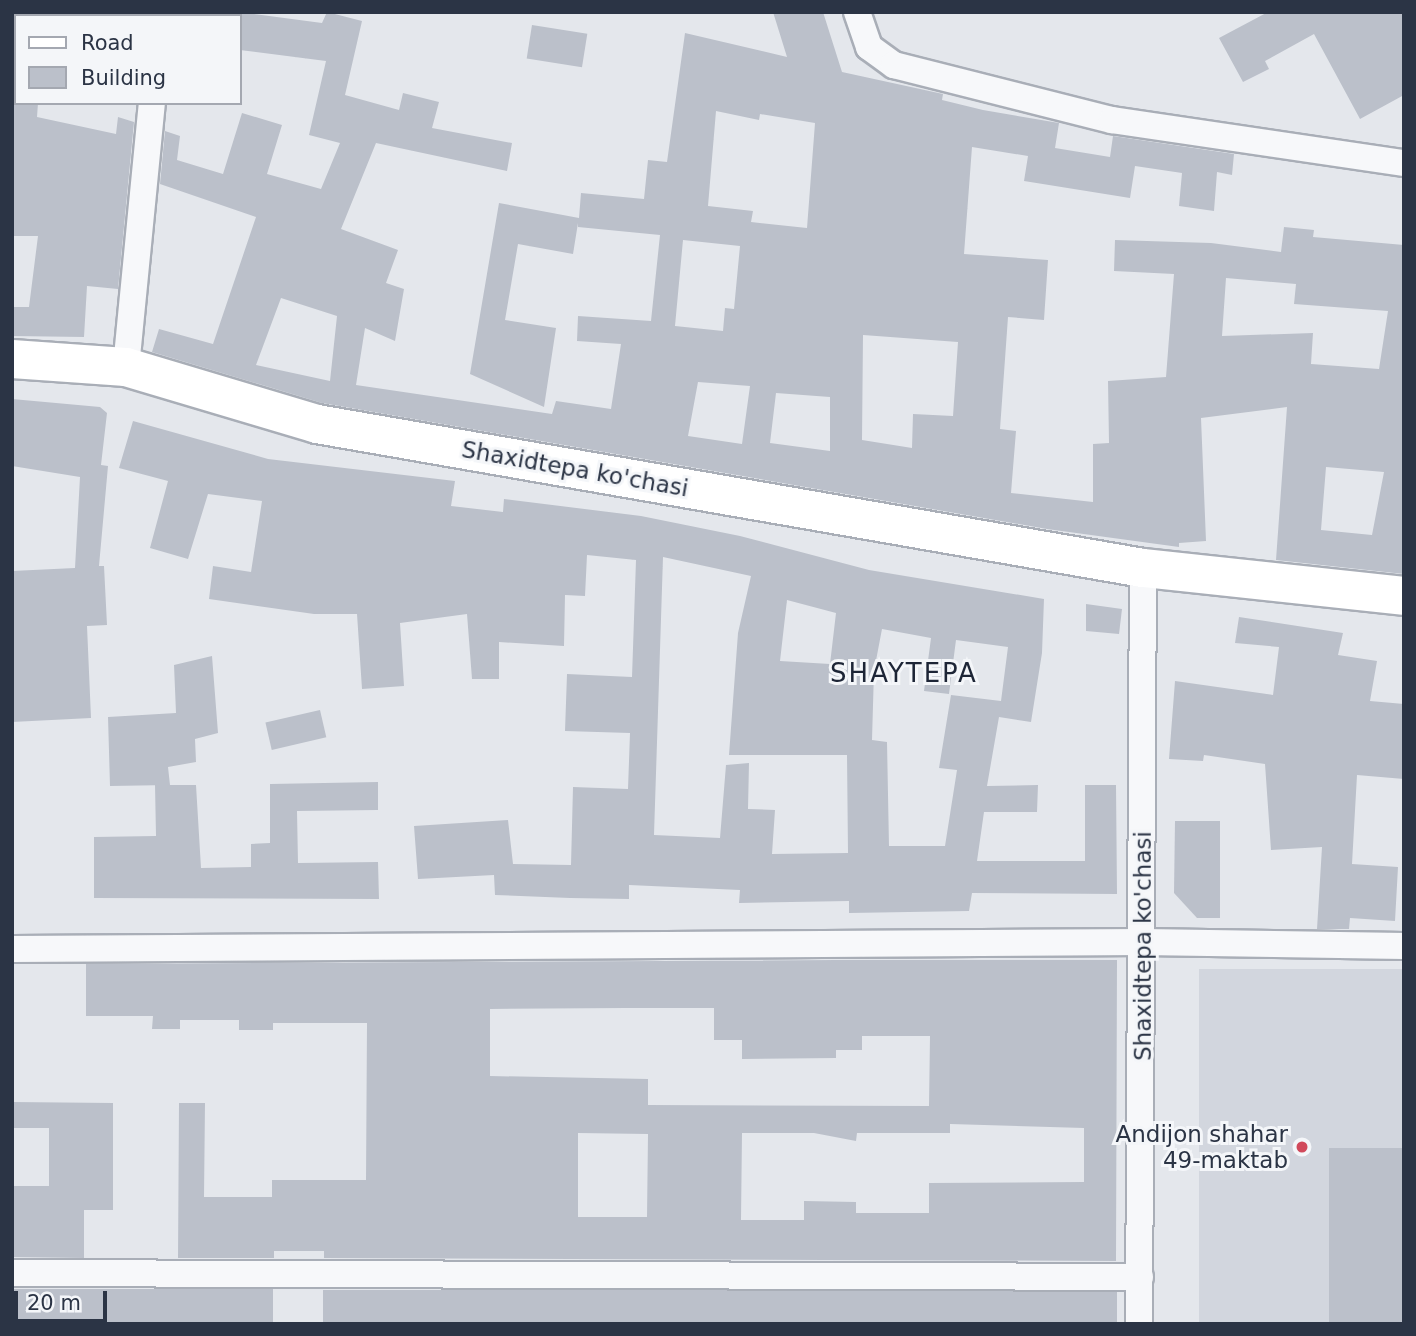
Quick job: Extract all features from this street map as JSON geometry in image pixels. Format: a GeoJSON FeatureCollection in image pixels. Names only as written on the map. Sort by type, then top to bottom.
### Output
{"type":"FeatureCollection","features":[{"type":"Feature","properties":{"kind":"street"},"geometry":{"type":"LineString","coordinates":[[857,12],[869,47],[894,65],[1112,120],[1404,163]]}},
{"type":"Feature","properties":{"kind":"street"},"geometry":{"type":"LineString","coordinates":[[126,367],[152,105]]}},
{"type":"Feature","properties":{"kind":"street","name":"Shaxidtepa ko'chasi"},"geometry":{"type":"LineString","coordinates":[[12,359],[126,367],[317,424],[1143,569],[1404,596]]}},
{"type":"Feature","properties":{"kind":"street","name":"Shaxidtepa ko'chasi"},"geometry":{"type":"LineString","coordinates":[[1139,1324],[1144,942],[1143,569]]}},
{"type":"Feature","properties":{"kind":"street"},"geometry":{"type":"LineString","coordinates":[[12,949],[1144,942],[1404,946]]}},
{"type":"Feature","properties":{"kind":"street"},"geometry":{"type":"LineString","coordinates":[[12,1273],[1140,1276]]}},
{"type":"Feature","properties":{"kind":"shaded area","name":"Andijon shahar 49-maktab"},"geometry":{"type":"Polygon","coordinates":[[[1199,969],[1404,969],[1404,1324],[1199,1324],[1199,969]]]}},
{"type":"Feature","properties":{"kind":"building"},"geometry":{"type":"Polygon","coordinates":[[[240,12],[322,23],[327,12],[362,21],[345,95],[399,110],[403,93],[439,102],[432,128],[512,143],[507,171],[376,143],[341,229],[398,250],[386,283],[404,289],[395,341],[365,328],[356,385],[552,414],[556,401],[611,409],[621,344],[577,341],[578,316],[651,321],[660,235],[578,227],[578,223],[573,254],[518,244],[505,320],[556,328],[544,407],[470,374],[499,203],[579,218],[581,193],[644,199],[648,160],[667,162],[685,33],[787,57],[773,12],[823,12],[842,72],[943,94],[942,100],[983,110],[1059,123],[1055,148],[1110,157],[1113,136],[1234,154],[1232,175],[1217,172],[1214,211],[1179,206],[1182,173],[1135,166],[1130,198],[1024,181],[1028,156],[972,147],[964,254],[1048,260],[1044,320],[1008,317],[1000,429],[1016,431],[1011,493],[1093,502],[1093,444],[1109,443],[1108,381],[1166,377],[1174,274],[1114,271],[1115,240],[1211,243],[1281,252],[1284,227],[1314,230],[1313,237],[1404,245],[1404,574],[1276,560],[1287,407],[1201,418],[1206,541],[1179,543],[1179,547],[1047,529],[322,403],[152,352],[159,329],[213,344],[256,217],[160,184],[165,131],[180,136],[177,160],[223,174],[242,113],[282,125],[267,174],[321,189],[340,143],[309,135],[326,61],[242,50],[240,12]],[[716,111],[708,206],[753,211],[751,222],[807,228],[815,123],[760,114],[759,120],[716,111]],[[683,240],[675,326],[723,331],[725,308],[734,309],[740,246],[683,240]],[[1226,278],[1222,336],[1313,333],[1311,364],[1379,369],[1388,311],[1294,304],[1296,284],[1226,278]],[[281,298],[256,365],[330,381],[337,316],[281,298]],[[863,335],[862,440],[912,448],[913,414],[953,416],[958,342],[863,335]],[[698,382],[688,436],[742,444],[750,386],[698,382]],[[776,393],[770,443],[830,451],[830,397],[776,393]],[[1326,467],[1321,530],[1372,535],[1384,472],[1326,467]]]}},
{"type":"Feature","properties":{"kind":"building"},"geometry":{"type":"Polygon","coordinates":[[[1268,12],[1404,12],[1404,95],[1360,119],[1314,34],[1265,61],[1269,69],[1243,82],[1219,38],[1268,12]]]}},
{"type":"Feature","properties":{"kind":"building"},"geometry":{"type":"Polygon","coordinates":[[[532,25],[587,34],[582,67],[527,59],[532,25]]]}},
{"type":"Feature","properties":{"kind":"building"},"geometry":{"type":"Polygon","coordinates":[[[12,103],[38,105],[37,117],[116,134],[118,117],[134,122],[118,289],[87,286],[84,337],[12,336],[12,307],[29,307],[38,236],[12,236],[12,103]]]}},
{"type":"Feature","properties":{"kind":"building"},"geometry":{"type":"Polygon","coordinates":[[[12,399],[100,407],[107,413],[101,465],[108,466],[99,566],[104,566],[107,625],[87,626],[91,718],[12,722],[12,571],[75,568],[80,477],[12,466],[12,399]]]}},
{"type":"Feature","properties":{"kind":"building"},"geometry":{"type":"Polygon","coordinates":[[[133,421],[268,459],[455,481],[451,506],[503,512],[504,499],[641,516],[740,536],[869,570],[1044,599],[1042,653],[1031,722],[999,717],[987,786],[1038,785],[1037,812],[984,812],[977,861],[1085,861],[1085,785],[1116,785],[1117,894],[972,893],[969,911],[849,913],[849,901],[739,903],[740,890],[629,885],[629,899],[570,898],[495,895],[494,875],[418,879],[414,826],[508,820],[513,864],[571,865],[573,787],[628,789],[630,733],[565,731],[567,674],[632,677],[636,560],[587,555],[585,596],[565,595],[564,646],[499,642],[499,679],[472,679],[467,614],[400,623],[404,686],[362,689],[357,614],[314,614],[209,599],[213,566],[251,572],[262,501],[208,494],[188,559],[150,548],[168,481],[119,468],[133,421]],[[663,557],[654,835],[720,838],[726,765],[749,763],[748,809],[775,810],[772,854],[848,853],[847,755],[729,755],[738,633],[751,576],[663,557]],[[787,600],[780,661],[830,664],[836,613],[787,600]],[[882,629],[874,671],[872,740],[887,742],[889,846],[945,846],[957,770],[939,768],[951,695],[1001,701],[1008,647],[956,640],[949,694],[924,691],[931,638],[882,629]]]}},
{"type":"Feature","properties":{"kind":"building"},"geometry":{"type":"Polygon","coordinates":[[[1086,604],[1122,609],[1119,634],[1086,631],[1086,604]]]}},
{"type":"Feature","properties":{"kind":"building"},"geometry":{"type":"Polygon","coordinates":[[[1239,617],[1343,633],[1338,655],[1377,661],[1370,701],[1404,704],[1404,779],[1357,775],[1352,864],[1398,867],[1395,921],[1350,918],[1349,929],[1317,929],[1322,847],[1271,850],[1265,764],[1204,755],[1203,761],[1169,759],[1175,681],[1273,695],[1279,647],[1235,643],[1239,617]]]}},
{"type":"Feature","properties":{"kind":"building"},"geometry":{"type":"Polygon","coordinates":[[[212,656],[218,733],[195,739],[196,762],[168,767],[170,785],[110,786],[108,717],[176,713],[174,665],[212,656]]]}},
{"type":"Feature","properties":{"kind":"building"},"geometry":{"type":"Polygon","coordinates":[[[320,710],[326,737],[272,750],[265,723],[320,710]]]}},
{"type":"Feature","properties":{"kind":"building"},"geometry":{"type":"Polygon","coordinates":[[[378,782],[378,810],[297,811],[298,863],[378,862],[379,899],[94,898],[94,837],[156,836],[155,785],[196,785],[201,868],[251,867],[251,844],[270,843],[270,784],[378,782]]]}},
{"type":"Feature","properties":{"kind":"building"},"geometry":{"type":"Polygon","coordinates":[[[1175,821],[1220,821],[1220,918],[1197,918],[1174,893],[1175,821]]]}},
{"type":"Feature","properties":{"kind":"building"},"geometry":{"type":"Polygon","coordinates":[[[1117,960],[1116,1261],[324,1258],[324,1251],[274,1251],[274,1258],[178,1258],[179,1103],[205,1103],[204,1197],[272,1197],[272,1180],[366,1180],[367,1023],[273,1023],[273,1030],[239,1030],[239,1020],[180,1020],[180,1029],[152,1029],[153,1016],[86,1016],[86,964],[1117,960]],[[714,1008],[490,1009],[490,1076],[648,1079],[648,1105],[929,1106],[930,1036],[862,1036],[862,1050],[836,1050],[836,1058],[742,1059],[742,1040],[714,1040],[714,1008]],[[950,1124],[950,1133],[857,1133],[856,1141],[814,1133],[742,1133],[741,1220],[804,1220],[804,1201],[856,1202],[856,1213],[929,1213],[929,1183],[1084,1182],[1084,1128],[950,1124]],[[578,1133],[578,1217],[647,1217],[648,1134],[578,1133]]]}},
{"type":"Feature","properties":{"kind":"building"},"geometry":{"type":"Polygon","coordinates":[[[12,1102],[113,1103],[113,1210],[84,1210],[84,1258],[12,1257],[12,1186],[49,1186],[49,1128],[12,1128],[12,1102]]]}},
{"type":"Feature","properties":{"kind":"building"},"geometry":{"type":"Polygon","coordinates":[[[1329,1148],[1404,1148],[1404,1324],[1329,1324],[1329,1148]]]}},
{"type":"Feature","properties":{"kind":"building"},"geometry":{"type":"Polygon","coordinates":[[[12,1289],[273,1289],[273,1324],[12,1324],[12,1289]]]}},
{"type":"Feature","properties":{"kind":"building"},"geometry":{"type":"Polygon","coordinates":[[[323,1290],[1117,1290],[1117,1324],[323,1324],[323,1290]]]}},
{"type":"Feature","properties":{"kind":"place","name":"Andijon shahar 49-maktab"},"geometry":{"type":"Point","coordinates":[1302,1147]}},
{"type":"Feature","properties":{"kind":"district","name":"SHAYTEPA"},"geometry":{"type":"Point","coordinates":[904,674]}}]}
